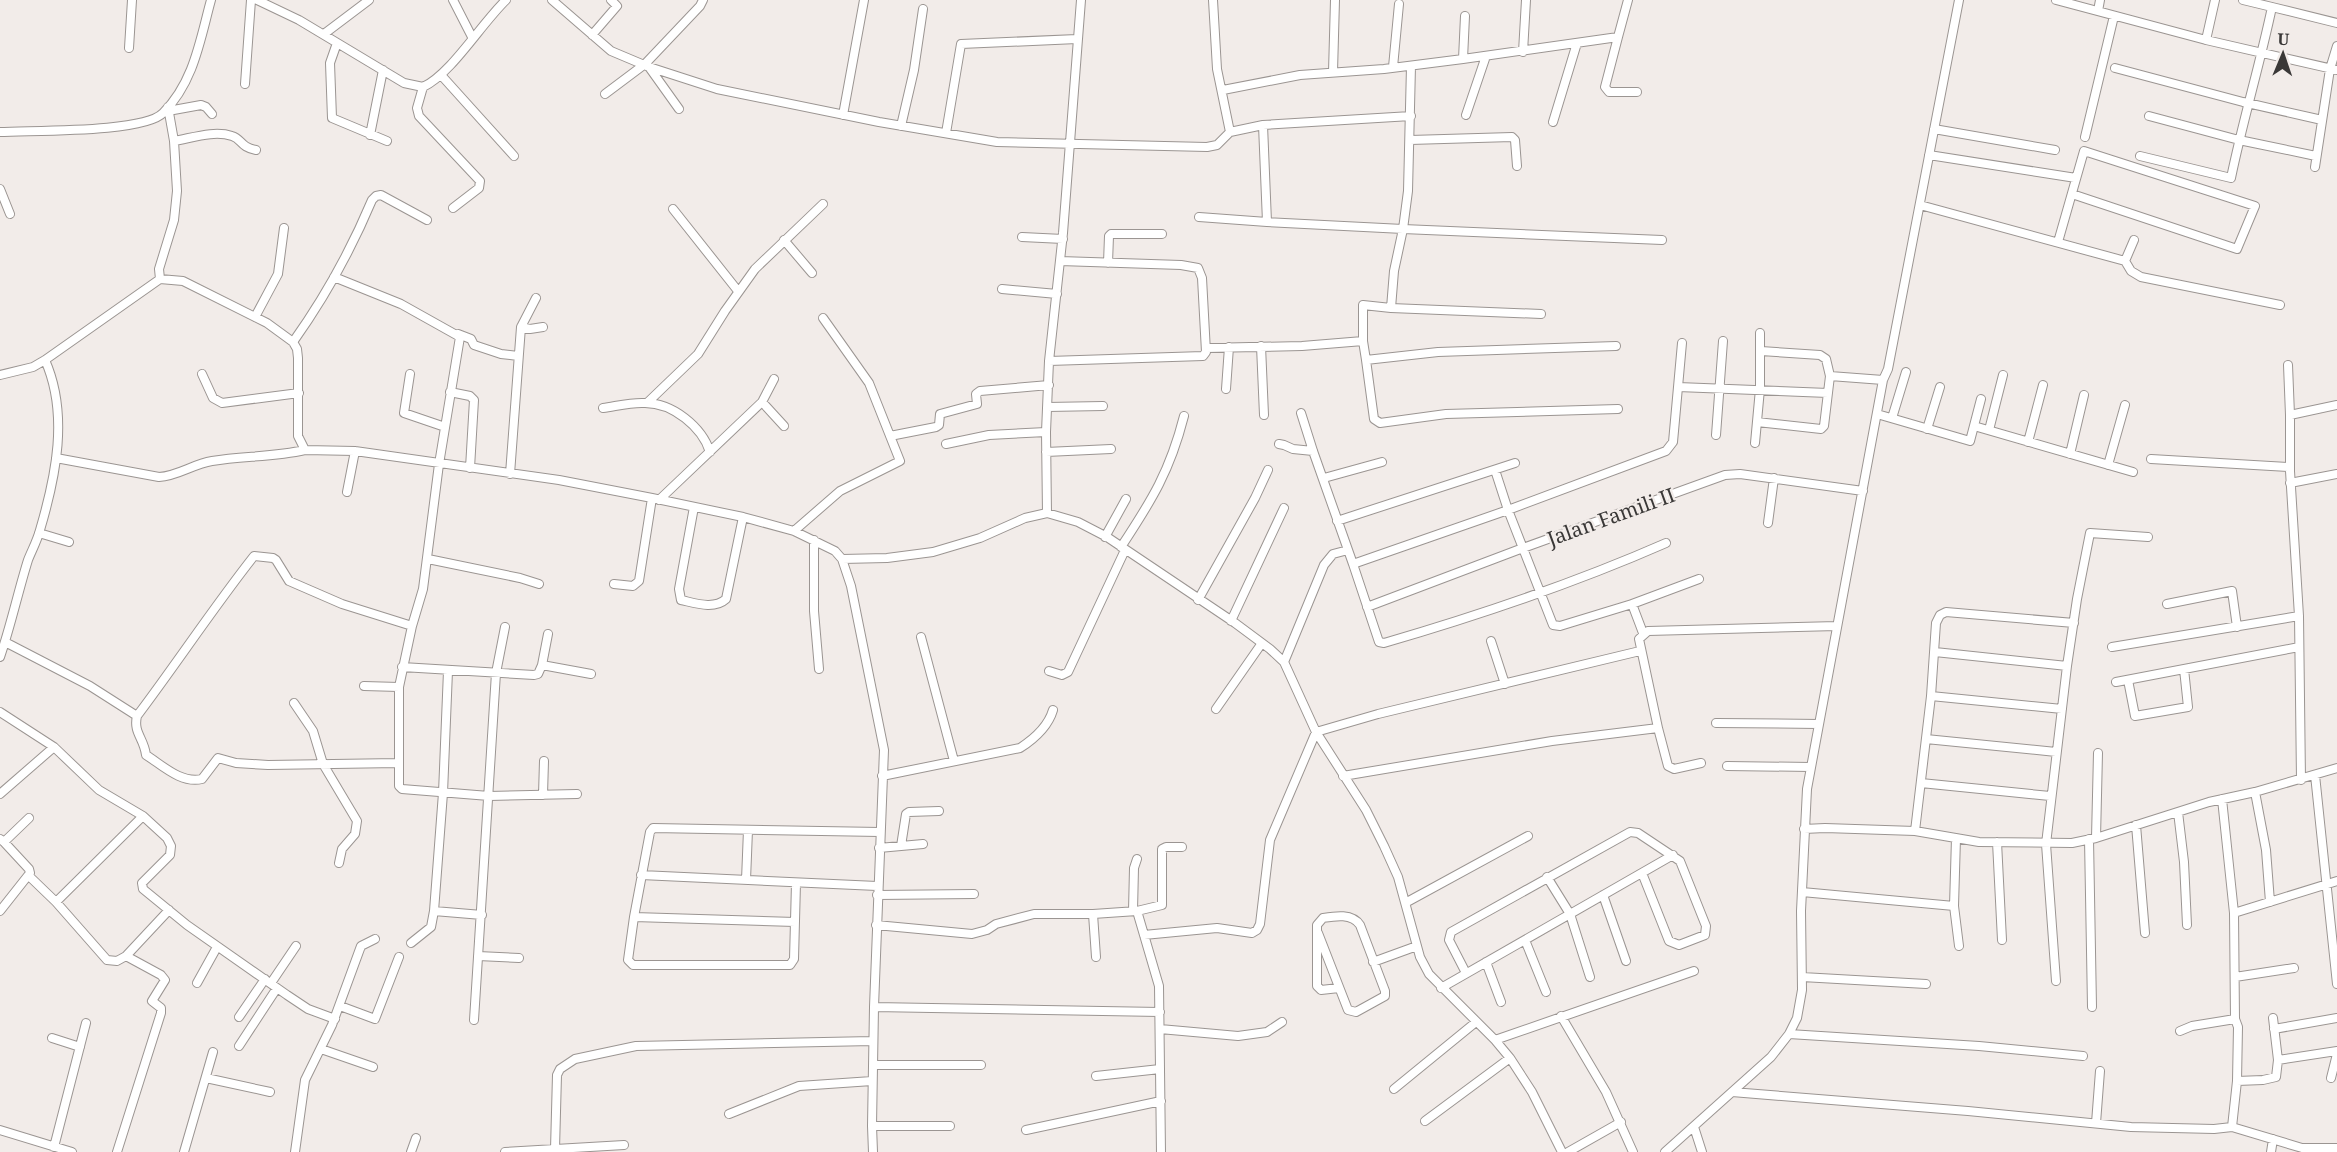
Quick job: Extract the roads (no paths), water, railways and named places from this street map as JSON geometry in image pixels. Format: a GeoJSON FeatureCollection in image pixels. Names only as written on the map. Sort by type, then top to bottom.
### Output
{"type":"FeatureCollection","features":[{"type":"Feature","properties":{"kind":"street"},"geometry":{"type":"LineString","coordinates":[[129,48],[132,0]]}},
{"type":"Feature","properties":{"kind":"street"},"geometry":{"type":"LineString","coordinates":[[0,132],[119,126],[162,115],[192,69],[211,0]]}},
{"type":"Feature","properties":{"kind":"street"},"geometry":{"type":"LineString","coordinates":[[245,84],[251,0]]}},
{"type":"Feature","properties":{"kind":"street"},"geometry":{"type":"LineString","coordinates":[[256,0],[324,34],[404,83],[423,87]]}},
{"type":"Feature","properties":{"kind":"street"},"geometry":{"type":"LineString","coordinates":[[324,34],[369,0]]}},
{"type":"Feature","properties":{"kind":"street"},"geometry":{"type":"LineString","coordinates":[[453,0],[472,37]]}},
{"type":"Feature","properties":{"kind":"street"},"geometry":{"type":"LineString","coordinates":[[453,208],[479,188],[480,181],[419,116],[417,108],[423,87],[441,75],[506,0]]}},
{"type":"Feature","properties":{"kind":"street"},"geometry":{"type":"LineString","coordinates":[[552,0],[611,51],[717,89],[901,126],[997,142],[1207,147],[1217,145],[1230,132],[1263,125],[1411,116]]}},
{"type":"Feature","properties":{"kind":"street"},"geometry":{"type":"LineString","coordinates":[[592,35],[617,6],[611,0]]}},
{"type":"Feature","properties":{"kind":"street"},"geometry":{"type":"LineString","coordinates":[[605,94],[647,65],[703,0]]}},
{"type":"Feature","properties":{"kind":"street"},"geometry":{"type":"LineString","coordinates":[[843,115],[864,0]]}},
{"type":"Feature","properties":{"kind":"street"},"geometry":{"type":"LineString","coordinates":[[1047,513],[1046,432],[1050,360],[1071,144],[1080,0]]}},
{"type":"Feature","properties":{"kind":"street"},"geometry":{"type":"LineString","coordinates":[[1213,0],[1216,59],[1230,132]]}},
{"type":"Feature","properties":{"kind":"street"},"geometry":{"type":"LineString","coordinates":[[1333,72],[1335,0]]}},
{"type":"Feature","properties":{"kind":"street"},"geometry":{"type":"LineString","coordinates":[[1523,52],[1526,0]]}},
{"type":"Feature","properties":{"kind":"street"},"geometry":{"type":"LineString","coordinates":[[1628,0],[1605,87],[1609,92],[1637,92]]}},
{"type":"Feature","properties":{"kind":"street"},"geometry":{"type":"LineString","coordinates":[[1665,1152],[1771,1057],[1789,1034],[1797,1018],[1802,977],[1805,807],[1811,767],[1883,380],[1888,369],[1959,0]]}},
{"type":"Feature","properties":{"kind":"street"},"geometry":{"type":"LineString","coordinates":[[2056,0],[2206,40],[2333,69]]}},
{"type":"Feature","properties":{"kind":"street"},"geometry":{"type":"LineString","coordinates":[[2098,11],[2100,0]]}},
{"type":"Feature","properties":{"kind":"street"},"geometry":{"type":"LineString","coordinates":[[2206,40],[2215,0]]}},
{"type":"Feature","properties":{"kind":"street"},"geometry":{"type":"LineString","coordinates":[[2243,0],[2337,23]]}},
{"type":"Feature","properties":{"kind":"street"},"geometry":{"type":"LineString","coordinates":[[2286,10],[2288,0]]}},
{"type":"Feature","properties":{"kind":"street"},"geometry":{"type":"LineString","coordinates":[[1393,67],[1399,4]]}},
{"type":"Feature","properties":{"kind":"street"},"geometry":{"type":"LineString","coordinates":[[2140,156],[2231,178],[2272,7]]}},
{"type":"Feature","properties":{"kind":"street"},"geometry":{"type":"LineString","coordinates":[[901,126],[914,70],[923,9]]}},
{"type":"Feature","properties":{"kind":"street"},"geometry":{"type":"LineString","coordinates":[[1463,59],[1465,16]]}},
{"type":"Feature","properties":{"kind":"street"},"geometry":{"type":"LineString","coordinates":[[2085,137],[2114,16]]}},
{"type":"Feature","properties":{"kind":"street"},"geometry":{"type":"LineString","coordinates":[[1223,90],[1300,75],[1411,66],[1618,37]]}},
{"type":"Feature","properties":{"kind":"street"},"geometry":{"type":"LineString","coordinates":[[946,133],[960,44],[1077,39]]}},
{"type":"Feature","properties":{"kind":"street"},"geometry":{"type":"LineString","coordinates":[[337,43],[330,63],[332,118],[387,141]]}},
{"type":"Feature","properties":{"kind":"street"},"geometry":{"type":"LineString","coordinates":[[1553,122],[1577,43]]}},
{"type":"Feature","properties":{"kind":"street"},"geometry":{"type":"LineString","coordinates":[[2315,167],[2337,46]]}},
{"type":"Feature","properties":{"kind":"street"},"geometry":{"type":"LineString","coordinates":[[1466,115],[1486,56]]}},
{"type":"Feature","properties":{"kind":"street"},"geometry":{"type":"LineString","coordinates":[[647,65],[679,109]]}},
{"type":"Feature","properties":{"kind":"street"},"geometry":{"type":"LineString","coordinates":[[1390,308],[1408,191],[1411,66]]}},
{"type":"Feature","properties":{"kind":"street"},"geometry":{"type":"LineString","coordinates":[[2115,68],[2322,120]]}},
{"type":"Feature","properties":{"kind":"street"},"geometry":{"type":"LineString","coordinates":[[370,135],[383,70]]}},
{"type":"Feature","properties":{"kind":"street"},"geometry":{"type":"LineString","coordinates":[[441,75],[514,156]]}},
{"type":"Feature","properties":{"kind":"street"},"geometry":{"type":"LineString","coordinates":[[168,109],[201,105],[212,114]]}},
{"type":"Feature","properties":{"kind":"street"},"geometry":{"type":"LineString","coordinates":[[160,279],[159,269],[174,220],[176,201],[177,165],[168,109]]}},
{"type":"Feature","properties":{"kind":"street"},"geometry":{"type":"LineString","coordinates":[[2149,116],[2239,140],[2316,156]]}},
{"type":"Feature","properties":{"kind":"street"},"geometry":{"type":"LineString","coordinates":[[1263,125],[1267,222]]}},
{"type":"Feature","properties":{"kind":"street"},"geometry":{"type":"LineString","coordinates":[[1934,129],[2055,150]]}},
{"type":"Feature","properties":{"kind":"street"},"geometry":{"type":"LineString","coordinates":[[174,141],[217,134],[237,138],[247,148],[256,150]]}},
{"type":"Feature","properties":{"kind":"street"},"geometry":{"type":"LineString","coordinates":[[1410,140],[1512,137],[1515,140],[1517,166]]}},
{"type":"Feature","properties":{"kind":"street"},"geometry":{"type":"LineString","coordinates":[[2058,242],[2084,151],[2255,206],[2237,249],[2072,194]]}},
{"type":"Feature","properties":{"kind":"street"},"geometry":{"type":"LineString","coordinates":[[1929,155],[2076,178]]}},
{"type":"Feature","properties":{"kind":"street"},"geometry":{"type":"LineString","coordinates":[[0,189],[10,214]]}},
{"type":"Feature","properties":{"kind":"street"},"geometry":{"type":"LineString","coordinates":[[293,342],[319,304],[375,196],[381,195],[427,220]]}},
{"type":"Feature","properties":{"kind":"street"},"geometry":{"type":"LineString","coordinates":[[647,403],[698,354],[738,291],[755,269],[823,204]]}},
{"type":"Feature","properties":{"kind":"street"},"geometry":{"type":"LineString","coordinates":[[1920,205],[2125,261],[2131,271],[2141,277],[2280,305]]}},
{"type":"Feature","properties":{"kind":"street"},"geometry":{"type":"LineString","coordinates":[[673,209],[738,291]]}},
{"type":"Feature","properties":{"kind":"street"},"geometry":{"type":"LineString","coordinates":[[1199,217],[1403,229],[1662,240]]}},
{"type":"Feature","properties":{"kind":"street"},"geometry":{"type":"LineString","coordinates":[[255,317],[278,274],[284,228]]}},
{"type":"Feature","properties":{"kind":"street"},"geometry":{"type":"LineString","coordinates":[[1108,263],[1111,234],[1162,234]]}},
{"type":"Feature","properties":{"kind":"street"},"geometry":{"type":"LineString","coordinates":[[1022,237],[1063,239]]}},
{"type":"Feature","properties":{"kind":"street"},"geometry":{"type":"LineString","coordinates":[[784,240],[812,273]]}},
{"type":"Feature","properties":{"kind":"street"},"geometry":{"type":"LineString","coordinates":[[2125,261],[2134,240]]}},
{"type":"Feature","properties":{"kind":"street"},"geometry":{"type":"LineString","coordinates":[[1050,360],[1203,356],[1206,348],[1202,278],[1198,268],[1060,261]]}},
{"type":"Feature","properties":{"kind":"street"},"geometry":{"type":"LineString","coordinates":[[334,277],[401,304],[471,339],[474,345],[501,354],[518,356]]}},
{"type":"Feature","properties":{"kind":"street"},"geometry":{"type":"LineString","coordinates":[[0,375],[33,367],[45,360],[160,279],[183,281],[255,317],[280,331],[293,342],[298,358],[298,436],[305,450]]}},
{"type":"Feature","properties":{"kind":"street"},"geometry":{"type":"LineString","coordinates":[[1002,289],[1057,294]]}},
{"type":"Feature","properties":{"kind":"street"},"geometry":{"type":"LineString","coordinates":[[510,474],[521,327],[536,298]]}},
{"type":"Feature","properties":{"kind":"street"},"geometry":{"type":"LineString","coordinates":[[1541,315],[1363,305],[1363,341],[1374,419],[1380,423],[1446,414],[1618,409]]}},
{"type":"Feature","properties":{"kind":"street"},"geometry":{"type":"LineString","coordinates":[[794,531],[840,491],[899,463],[900,459],[869,383],[823,318]]}},
{"type":"Feature","properties":{"kind":"street"},"geometry":{"type":"LineString","coordinates":[[521,327],[530,329],[543,327]]}},
{"type":"Feature","properties":{"kind":"street"},"geometry":{"type":"LineString","coordinates":[[1755,443],[1760,389],[1760,333]]}},
{"type":"Feature","properties":{"kind":"street"},"geometry":{"type":"LineString","coordinates":[[458,334],[460,342],[444,427],[423,589],[412,626],[399,687],[400,788],[489,796],[577,794]]}},
{"type":"Feature","properties":{"kind":"street"},"geometry":{"type":"LineString","coordinates":[[1206,348],[1302,346],[1363,341]]}},
{"type":"Feature","properties":{"kind":"street"},"geometry":{"type":"LineString","coordinates":[[1716,435],[1723,341]]}},
{"type":"Feature","properties":{"kind":"street"},"geometry":{"type":"LineString","coordinates":[[1353,564],[1508,510],[1666,451],[1673,442],[1682,343]]}},
{"type":"Feature","properties":{"kind":"street"},"geometry":{"type":"LineString","coordinates":[[1261,346],[1264,416]]}},
{"type":"Feature","properties":{"kind":"street"},"geometry":{"type":"LineString","coordinates":[[1366,360],[1437,352],[1616,346]]}},
{"type":"Feature","properties":{"kind":"street"},"geometry":{"type":"LineString","coordinates":[[1226,389],[1229,347]]}},
{"type":"Feature","properties":{"kind":"street"},"geometry":{"type":"LineString","coordinates":[[1757,422],[1821,429],[1824,426],[1830,375],[1826,359],[1820,355],[1761,351]]}},
{"type":"Feature","properties":{"kind":"street"},"geometry":{"type":"LineString","coordinates":[[0,657],[28,559],[39,532],[52,484],[56,458],[57,396],[45,360]]}},
{"type":"Feature","properties":{"kind":"street"},"geometry":{"type":"LineString","coordinates":[[2288,365],[2290,483],[2299,616],[2301,780]]}},
{"type":"Feature","properties":{"kind":"street"},"geometry":{"type":"LineString","coordinates":[[1892,418],[1906,372]]}},
{"type":"Feature","properties":{"kind":"street"},"geometry":{"type":"LineString","coordinates":[[202,374],[213,398],[222,404],[299,393]]}},
{"type":"Feature","properties":{"kind":"street"},"geometry":{"type":"LineString","coordinates":[[410,374],[404,413],[444,427]]}},
{"type":"Feature","properties":{"kind":"street"},"geometry":{"type":"LineString","coordinates":[[1830,375],[1883,380]]}},
{"type":"Feature","properties":{"kind":"street"},"geometry":{"type":"LineString","coordinates":[[1989,430],[2003,375]]}},
{"type":"Feature","properties":{"kind":"street"},"geometry":{"type":"LineString","coordinates":[[614,585],[633,586],[639,581],[656,499],[762,402],[774,379]]}},
{"type":"Feature","properties":{"kind":"street"},"geometry":{"type":"LineString","coordinates":[[890,436],[936,427],[939,425],[940,414],[977,404],[976,394],[980,391],[1049,385]]}},
{"type":"Feature","properties":{"kind":"street"},"geometry":{"type":"LineString","coordinates":[[2028,442],[2043,385]]}},
{"type":"Feature","properties":{"kind":"street"},"geometry":{"type":"LineString","coordinates":[[1678,387],[1828,393]]}},
{"type":"Feature","properties":{"kind":"street"},"geometry":{"type":"LineString","coordinates":[[1928,429],[1940,387]]}},
{"type":"Feature","properties":{"kind":"street"},"geometry":{"type":"LineString","coordinates":[[450,392],[470,396],[474,400],[470,468]]}},
{"type":"Feature","properties":{"kind":"street"},"geometry":{"type":"LineString","coordinates":[[2070,454],[2084,395]]}},
{"type":"Feature","properties":{"kind":"street"},"geometry":{"type":"LineString","coordinates":[[1877,414],[1970,441],[1981,399]]}},
{"type":"Feature","properties":{"kind":"street"},"geometry":{"type":"LineString","coordinates":[[762,402],[784,426]]}},
{"type":"Feature","properties":{"kind":"street"},"geometry":{"type":"LineString","coordinates":[[603,408],[647,403],[680,414],[705,439],[710,452]]}},
{"type":"Feature","properties":{"kind":"street"},"geometry":{"type":"LineString","coordinates":[[2108,465],[2125,405]]}},
{"type":"Feature","properties":{"kind":"street"},"geometry":{"type":"LineString","coordinates":[[2290,415],[2337,405]]}},
{"type":"Feature","properties":{"kind":"street"},"geometry":{"type":"LineString","coordinates":[[1047,407],[1103,406]]}},
{"type":"Feature","properties":{"kind":"street"},"geometry":{"type":"LineString","coordinates":[[1301,413],[1379,642],[1384,643],[1462,620],[1666,543]]}},
{"type":"Feature","properties":{"kind":"street"},"geometry":{"type":"LineString","coordinates":[[1049,670],[1062,675],[1068,672],[1123,549],[1166,474],[1184,416]]}},
{"type":"Feature","properties":{"kind":"street"},"geometry":{"type":"LineString","coordinates":[[1974,426],[2133,472]]}},
{"type":"Feature","properties":{"kind":"street"},"geometry":{"type":"LineString","coordinates":[[946,444],[989,435],[1046,432]]}},
{"type":"Feature","properties":{"kind":"street"},"geometry":{"type":"LineString","coordinates":[[1279,444],[1296,450],[1313,451]]}},
{"type":"Feature","properties":{"kind":"street"},"geometry":{"type":"LineString","coordinates":[[1046,452],[1111,449]]}},
{"type":"Feature","properties":{"kind":"street"},"geometry":{"type":"LineString","coordinates":[[56,458],[159,477],[171,476],[210,461],[284,455],[305,450],[355,451],[559,480],[656,499],[794,531],[835,551],[842,559],[851,586],[883,739],[873,1041],[873,1152]]}},
{"type":"Feature","properties":{"kind":"street"},"geometry":{"type":"LineString","coordinates":[[347,492],[355,451]]}},
{"type":"Feature","properties":{"kind":"street"},"geometry":{"type":"LineString","coordinates":[[2151,459],[2290,466]]}},
{"type":"Feature","properties":{"kind":"street"},"geometry":{"type":"LineString","coordinates":[[1324,478],[1382,462]]}},
{"type":"Feature","properties":{"kind":"street"},"geometry":{"type":"LineString","coordinates":[[1337,521],[1515,463]]}},
{"type":"Feature","properties":{"kind":"street"},"geometry":{"type":"LineString","coordinates":[[1198,600],[1255,498],[1268,470]]}},
{"type":"Feature","properties":{"kind":"street"},"geometry":{"type":"LineString","coordinates":[[1495,470],[1508,510],[1542,591],[1553,625],[1632,604],[1699,579]]}},
{"type":"Feature","properties":{"kind":"street","name":"Jalan Famili II"},"geometry":{"type":"LineString","coordinates":[[1368,607],[1725,475],[1740,474],[1863,491]]}},
{"type":"Feature","properties":{"kind":"street"},"geometry":{"type":"LineString","coordinates":[[2290,483],[2337,474]]}},
{"type":"Feature","properties":{"kind":"street"},"geometry":{"type":"LineString","coordinates":[[1768,523],[1774,478]]}},
{"type":"Feature","properties":{"kind":"street"},"geometry":{"type":"LineString","coordinates":[[1105,537],[1126,498]]}},
{"type":"Feature","properties":{"kind":"street"},"geometry":{"type":"LineString","coordinates":[[694,507],[679,589],[681,600],[718,605],[726,599],[743,518]]}},
{"type":"Feature","properties":{"kind":"street"},"geometry":{"type":"LineString","coordinates":[[1231,621],[1284,508]]}},
{"type":"Feature","properties":{"kind":"street"},"geometry":{"type":"LineString","coordinates":[[842,559],[887,558],[933,552],[980,538],[1025,518],[1047,513],[1078,522],[1105,537],[1262,643],[1284,662],[1316,732],[1366,810],[1407,902],[1417,946],[1429,974],[1510,1058],[1532,1092],[1562,1152]]}},
{"type":"Feature","properties":{"kind":"street"},"geometry":{"type":"LineString","coordinates":[[39,532],[69,542]]}},
{"type":"Feature","properties":{"kind":"street"},"geometry":{"type":"LineString","coordinates":[[2056,981],[2046,844],[2067,666],[2090,533],[2148,537]]}},
{"type":"Feature","properties":{"kind":"street"},"geometry":{"type":"LineString","coordinates":[[814,540],[814,611],[819,669]]}},
{"type":"Feature","properties":{"kind":"street"},"geometry":{"type":"LineString","coordinates":[[1284,662],[1324,565],[1334,554],[1348,550]]}},
{"type":"Feature","properties":{"kind":"street"},"geometry":{"type":"LineString","coordinates":[[398,763],[236,764],[218,758],[202,779],[190,780],[172,772],[146,755],[144,742],[136,729],[137,716],[225,590],[254,556],[276,560],[289,581],[342,604],[412,626]]}},
{"type":"Feature","properties":{"kind":"street"},"geometry":{"type":"LineString","coordinates":[[428,559],[539,584]]}},
{"type":"Feature","properties":{"kind":"street"},"geometry":{"type":"LineString","coordinates":[[2167,604],[2232,591],[2237,627]]}},
{"type":"Feature","properties":{"kind":"street"},"geometry":{"type":"LineString","coordinates":[[1632,604],[1643,633]]}},
{"type":"Feature","properties":{"kind":"street"},"geometry":{"type":"LineString","coordinates":[[1915,831],[1932,696],[1937,619],[1946,612],[2074,623]]}},
{"type":"Feature","properties":{"kind":"street"},"geometry":{"type":"LineString","coordinates":[[2112,647],[2299,616]]}},
{"type":"Feature","properties":{"kind":"street"},"geometry":{"type":"LineString","coordinates":[[1701,763],[1674,769],[1668,766],[1640,651],[1639,639],[1643,633],[1656,630],[1837,626]]}},
{"type":"Feature","properties":{"kind":"street"},"geometry":{"type":"LineString","coordinates":[[474,1020],[496,673],[505,627]]}},
{"type":"Feature","properties":{"kind":"street"},"geometry":{"type":"LineString","coordinates":[[402,667],[534,675],[538,674],[542,665],[548,634]]}},
{"type":"Feature","properties":{"kind":"street"},"geometry":{"type":"LineString","coordinates":[[921,637],[954,761]]}},
{"type":"Feature","properties":{"kind":"street"},"geometry":{"type":"LineString","coordinates":[[1491,641],[1505,684]]}},
{"type":"Feature","properties":{"kind":"street"},"geometry":{"type":"LineString","coordinates":[[5,642],[90,686],[137,716]]}},
{"type":"Feature","properties":{"kind":"street"},"geometry":{"type":"LineString","coordinates":[[1216,709],[1262,643]]}},
{"type":"Feature","properties":{"kind":"street"},"geometry":{"type":"LineString","coordinates":[[2116,682],[2299,647]]}},
{"type":"Feature","properties":{"kind":"street"},"geometry":{"type":"LineString","coordinates":[[1316,732],[1378,714],[1640,651]]}},
{"type":"Feature","properties":{"kind":"street"},"geometry":{"type":"LineString","coordinates":[[1935,652],[2067,666]]}},
{"type":"Feature","properties":{"kind":"street"},"geometry":{"type":"LineString","coordinates":[[542,665],[591,674]]}},
{"type":"Feature","properties":{"kind":"street"},"geometry":{"type":"LineString","coordinates":[[2128,680],[2135,716],[2188,708],[2184,669]]}},
{"type":"Feature","properties":{"kind":"street"},"geometry":{"type":"LineString","coordinates":[[411,943],[431,927],[434,911],[443,793],[448,671]]}},
{"type":"Feature","properties":{"kind":"street"},"geometry":{"type":"LineString","coordinates":[[364,686],[399,687]]}},
{"type":"Feature","properties":{"kind":"street"},"geometry":{"type":"LineString","coordinates":[[1932,696],[2062,709]]}},
{"type":"Feature","properties":{"kind":"street"},"geometry":{"type":"LineString","coordinates":[[294,703],[313,731],[323,764],[357,821],[355,834],[342,849],[339,863]]}},
{"type":"Feature","properties":{"kind":"street"},"geometry":{"type":"LineString","coordinates":[[882,776],[1020,748],[1048,723],[1053,710]]}},
{"type":"Feature","properties":{"kind":"street"},"geometry":{"type":"LineString","coordinates":[[0,712],[54,747],[99,790],[143,816],[167,838],[171,849],[170,855],[142,883],[142,887],[218,947],[308,1009],[335,1019]]}},
{"type":"Feature","properties":{"kind":"street"},"geometry":{"type":"LineString","coordinates":[[1716,723],[1819,724]]}},
{"type":"Feature","properties":{"kind":"street"},"geometry":{"type":"LineString","coordinates":[[1343,776],[1552,741],[1658,728]]}},
{"type":"Feature","properties":{"kind":"street"},"geometry":{"type":"LineString","coordinates":[[1144,935],[1217,928],[1252,933],[1257,930],[1260,924],[1270,840],[1316,732]]}},
{"type":"Feature","properties":{"kind":"street"},"geometry":{"type":"LineString","coordinates":[[1926,739],[2056,752]]}},
{"type":"Feature","properties":{"kind":"street"},"geometry":{"type":"LineString","coordinates":[[0,794],[54,747]]}},
{"type":"Feature","properties":{"kind":"street"},"geometry":{"type":"LineString","coordinates":[[2092,1007],[2093,839],[2098,753]]}},
{"type":"Feature","properties":{"kind":"street"},"geometry":{"type":"LineString","coordinates":[[543,795],[544,761]]}},
{"type":"Feature","properties":{"kind":"street"},"geometry":{"type":"LineString","coordinates":[[1727,766],[1811,767]]}},
{"type":"Feature","properties":{"kind":"street"},"geometry":{"type":"LineString","coordinates":[[1804,829],[1915,831],[1956,838],[2046,844],[2093,839],[2222,799],[2301,780],[2337,768]]}},
{"type":"Feature","properties":{"kind":"street"},"geometry":{"type":"LineString","coordinates":[[2315,775],[2337,984]]}},
{"type":"Feature","properties":{"kind":"street"},"geometry":{"type":"LineString","coordinates":[[1921,783],[2050,796]]}},
{"type":"Feature","properties":{"kind":"street"},"geometry":{"type":"LineString","coordinates":[[2255,792],[2265,841],[2270,902]]}},
{"type":"Feature","properties":{"kind":"street"},"geometry":{"type":"LineString","coordinates":[[2222,799],[2234,913],[2235,1019],[2238,1027],[2237,1081],[2232,1127]]}},
{"type":"Feature","properties":{"kind":"street"},"geometry":{"type":"LineString","coordinates":[[901,846],[906,814],[939,810]]}},
{"type":"Feature","properties":{"kind":"street"},"geometry":{"type":"LineString","coordinates":[[2178,812],[2184,862],[2187,924]]}},
{"type":"Feature","properties":{"kind":"street"},"geometry":{"type":"LineString","coordinates":[[56,902],[143,816]]}},
{"type":"Feature","properties":{"kind":"street"},"geometry":{"type":"LineString","coordinates":[[0,912],[29,876],[29,868],[2,841],[29,819]]}},
{"type":"Feature","properties":{"kind":"street"},"geometry":{"type":"LineString","coordinates":[[2136,825],[2145,933]]}},
{"type":"Feature","properties":{"kind":"street"},"geometry":{"type":"LineString","coordinates":[[796,883],[794,960],[790,965],[633,965],[628,958],[641,875],[650,832],[653,828],[880,832]]}},
{"type":"Feature","properties":{"kind":"street"},"geometry":{"type":"LineString","coordinates":[[746,880],[748,830]]}},
{"type":"Feature","properties":{"kind":"street"},"geometry":{"type":"LineString","coordinates":[[1466,973],[1449,940],[1451,932],[1630,832],[1638,833],[1680,861],[1706,927],[1705,935],[1679,945],[1669,941],[1642,873]]}},
{"type":"Feature","properties":{"kind":"street"},"geometry":{"type":"LineString","coordinates":[[1407,902],[1528,836]]}},
{"type":"Feature","properties":{"kind":"street"},"geometry":{"type":"LineString","coordinates":[[1956,838],[1954,906],[1959,946]]}},
{"type":"Feature","properties":{"kind":"street"},"geometry":{"type":"LineString","coordinates":[[1997,842],[2002,940]]}},
{"type":"Feature","properties":{"kind":"street"},"geometry":{"type":"LineString","coordinates":[[879,848],[923,844]]}},
{"type":"Feature","properties":{"kind":"street"},"geometry":{"type":"LineString","coordinates":[[876,925],[972,934],[987,930],[996,924],[1034,914],[1093,914],[1135,911],[1162,905],[1162,849],[1182,847]]}},
{"type":"Feature","properties":{"kind":"street"},"geometry":{"type":"LineString","coordinates":[[1441,988],[1672,855]]}},
{"type":"Feature","properties":{"kind":"street"},"geometry":{"type":"LineString","coordinates":[[1137,859],[1134,868],[1135,911],[1157,974],[1160,1012],[1161,1152]]}},
{"type":"Feature","properties":{"kind":"street"},"geometry":{"type":"LineString","coordinates":[[641,875],[974,894]]}},
{"type":"Feature","properties":{"kind":"street"},"geometry":{"type":"LineString","coordinates":[[29,876],[56,902],[107,960],[117,961],[126,956],[169,910]]}},
{"type":"Feature","properties":{"kind":"street"},"geometry":{"type":"LineString","coordinates":[[1546,877],[1570,914],[1590,977]]}},
{"type":"Feature","properties":{"kind":"street"},"geometry":{"type":"LineString","coordinates":[[2234,913],[2337,881]]}},
{"type":"Feature","properties":{"kind":"street"},"geometry":{"type":"LineString","coordinates":[[1802,892],[1954,906]]}},
{"type":"Feature","properties":{"kind":"street"},"geometry":{"type":"LineString","coordinates":[[1603,895],[1626,961]]}},
{"type":"Feature","properties":{"kind":"street"},"geometry":{"type":"LineString","coordinates":[[434,911],[482,915]]}},
{"type":"Feature","properties":{"kind":"street"},"geometry":{"type":"LineString","coordinates":[[1093,914],[1096,957]]}},
{"type":"Feature","properties":{"kind":"street"},"geometry":{"type":"LineString","coordinates":[[634,917],[795,922]]}},
{"type":"Feature","properties":{"kind":"street"},"geometry":{"type":"LineString","coordinates":[[1317,933],[1339,988],[1347,1010],[1356,1012],[1385,996],[1356,920],[1350,917],[1323,918],[1317,925],[1317,933],[1317,986],[1321,990],[1339,988]]}},
{"type":"Feature","properties":{"kind":"street"},"geometry":{"type":"LineString","coordinates":[[295,1152],[302,1088],[335,1019],[361,946],[375,939]]}},
{"type":"Feature","properties":{"kind":"street"},"geometry":{"type":"LineString","coordinates":[[1525,939],[1546,992]]}},
{"type":"Feature","properties":{"kind":"street"},"geometry":{"type":"LineString","coordinates":[[239,1046],[271,983],[296,946]]}},
{"type":"Feature","properties":{"kind":"street"},"geometry":{"type":"LineString","coordinates":[[1373,962],[1417,946]]}},
{"type":"Feature","properties":{"kind":"street"},"geometry":{"type":"LineString","coordinates":[[197,983],[218,947]]}},
{"type":"Feature","properties":{"kind":"street"},"geometry":{"type":"LineString","coordinates":[[117,1152],[161,1013],[160,1008],[152,1000],[165,980],[162,975],[126,956]]}},
{"type":"Feature","properties":{"kind":"street"},"geometry":{"type":"LineString","coordinates":[[478,956],[519,958]]}},
{"type":"Feature","properties":{"kind":"street"},"geometry":{"type":"LineString","coordinates":[[340,1006],[375,1019],[399,957]]}},
{"type":"Feature","properties":{"kind":"street"},"geometry":{"type":"LineString","coordinates":[[1485,962],[1501,1002]]}},
{"type":"Feature","properties":{"kind":"street"},"geometry":{"type":"LineString","coordinates":[[2235,977],[2294,968]]}},
{"type":"Feature","properties":{"kind":"street"},"geometry":{"type":"LineString","coordinates":[[1495,1040],[1694,971]]}},
{"type":"Feature","properties":{"kind":"street"},"geometry":{"type":"LineString","coordinates":[[1802,977],[1926,984]]}},
{"type":"Feature","properties":{"kind":"street"},"geometry":{"type":"LineString","coordinates":[[239,1017],[271,983]]}},
{"type":"Feature","properties":{"kind":"street"},"geometry":{"type":"LineString","coordinates":[[874,1007],[1160,1012]]}},
{"type":"Feature","properties":{"kind":"street"},"geometry":{"type":"LineString","coordinates":[[1561,1016],[1621,1122],[1633,1152]]}},
{"type":"Feature","properties":{"kind":"street"},"geometry":{"type":"LineString","coordinates":[[2237,1081],[2276,1077],[2278,1060],[2273,1018]]}},
{"type":"Feature","properties":{"kind":"street"},"geometry":{"type":"LineString","coordinates":[[2274,1029],[2337,1018]]}},
{"type":"Feature","properties":{"kind":"street"},"geometry":{"type":"LineString","coordinates":[[2180,1031],[2192,1026],[2235,1019]]}},
{"type":"Feature","properties":{"kind":"street"},"geometry":{"type":"LineString","coordinates":[[1160,1029],[1238,1036],[1267,1032],[1282,1022]]}},
{"type":"Feature","properties":{"kind":"street"},"geometry":{"type":"LineString","coordinates":[[1394,1089],[1476,1022]]}},
{"type":"Feature","properties":{"kind":"street"},"geometry":{"type":"LineString","coordinates":[[54,1147],[86,1023]]}},
{"type":"Feature","properties":{"kind":"street"},"geometry":{"type":"LineString","coordinates":[[1789,1034],[1979,1046],[2083,1056]]}},
{"type":"Feature","properties":{"kind":"street"},"geometry":{"type":"LineString","coordinates":[[52,1038],[80,1047]]}},
{"type":"Feature","properties":{"kind":"street"},"geometry":{"type":"LineString","coordinates":[[555,1149],[557,1076],[560,1069],[575,1059],[636,1046],[873,1041]]}},
{"type":"Feature","properties":{"kind":"street"},"geometry":{"type":"LineString","coordinates":[[321,1049],[373,1067]]}},
{"type":"Feature","properties":{"kind":"street"},"geometry":{"type":"LineString","coordinates":[[184,1152],[213,1052]]}},
{"type":"Feature","properties":{"kind":"street"},"geometry":{"type":"LineString","coordinates":[[2278,1060],[2337,1053],[2331,1078]]}},
{"type":"Feature","properties":{"kind":"street"},"geometry":{"type":"LineString","coordinates":[[1425,1121],[1510,1058]]}},
{"type":"Feature","properties":{"kind":"street"},"geometry":{"type":"LineString","coordinates":[[873,1065],[981,1065]]}},
{"type":"Feature","properties":{"kind":"street"},"geometry":{"type":"LineString","coordinates":[[1096,1076],[1160,1069]]}},
{"type":"Feature","properties":{"kind":"street"},"geometry":{"type":"LineString","coordinates":[[2096,1124],[2100,1071]]}},
{"type":"Feature","properties":{"kind":"street"},"geometry":{"type":"LineString","coordinates":[[206,1078],[270,1092]]}},
{"type":"Feature","properties":{"kind":"street"},"geometry":{"type":"LineString","coordinates":[[729,1114],[799,1086],[873,1081]]}},
{"type":"Feature","properties":{"kind":"street"},"geometry":{"type":"LineString","coordinates":[[1732,1092],[2131,1127],[2214,1129],[2232,1127],[2302,1148],[2336,1148]]}},
{"type":"Feature","properties":{"kind":"street"},"geometry":{"type":"LineString","coordinates":[[1026,1130],[1161,1101]]}},
{"type":"Feature","properties":{"kind":"street"},"geometry":{"type":"LineString","coordinates":[[1568,1152],[1621,1122]]}},
{"type":"Feature","properties":{"kind":"street"},"geometry":{"type":"LineString","coordinates":[[872,1126],[950,1126]]}},
{"type":"Feature","properties":{"kind":"street"},"geometry":{"type":"LineString","coordinates":[[1694,1126],[1702,1152]]}},
{"type":"Feature","properties":{"kind":"street"},"geometry":{"type":"LineString","coordinates":[[0,1130],[72,1152]]}},
{"type":"Feature","properties":{"kind":"street"},"geometry":{"type":"LineString","coordinates":[[411,1152],[416,1138]]}},
{"type":"Feature","properties":{"kind":"street"},"geometry":{"type":"LineString","coordinates":[[2271,1152],[2273,1140]]}},
{"type":"Feature","properties":{"kind":"street"},"geometry":{"type":"LineString","coordinates":[[506,1152],[624,1145]]}}]}
